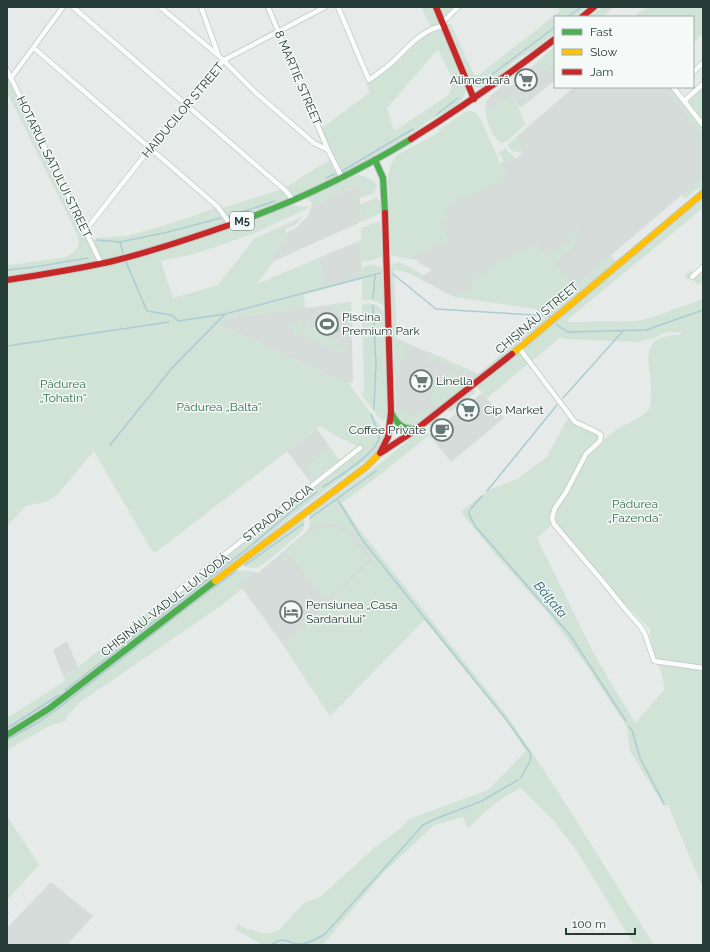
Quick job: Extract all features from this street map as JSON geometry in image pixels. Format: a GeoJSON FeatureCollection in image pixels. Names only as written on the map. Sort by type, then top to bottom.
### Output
{"type":"FeatureCollection","features":[{"type":"Feature","properties":{"kind":"main road"},"geometry":{"type":"LineString","coordinates":[[436,7],[474,99]]}},
{"type":"Feature","properties":{"kind":"main road"},"geometry":{"type":"LineString","coordinates":[[583,16],[594,7]]}},
{"type":"Feature","properties":{"kind":"main road","name":"M5"},"geometry":{"type":"LineString","coordinates":[[7,280],[101,263],[172,244],[231,225],[293,200],[342,178],[421,134],[522,65],[554,40]]}},
{"type":"Feature","properties":{"kind":"main road"},"geometry":{"type":"LineString","coordinates":[[376,160],[383,178],[384,192],[392,412],[388,440],[380,453]]}},
{"type":"Feature","properties":{"kind":"main road","name":"CHIȘINĂU STREET"},"geometry":{"type":"LineString","coordinates":[[380,453],[416,429],[519,348],[703,193]]}},
{"type":"Feature","properties":{"kind":"main road"},"geometry":{"type":"LineString","coordinates":[[392,412],[396,423],[400,427],[407,430],[416,429]]}},
{"type":"Feature","properties":{"kind":"main road","name":"CHIȘINĂU-VADUL LUI VODĂ"},"geometry":{"type":"LineString","coordinates":[[7,735],[50,708],[170,614],[366,467],[380,453]]}},
{"type":"Feature","properties":{"kind":"street"},"geometry":{"type":"LineString","coordinates":[[11,78],[63,7]]}},
{"type":"Feature","properties":{"kind":"street"},"geometry":{"type":"LineString","coordinates":[[73,7],[286,191],[293,200]]}},
{"type":"Feature","properties":{"kind":"street"},"geometry":{"type":"LineString","coordinates":[[160,7],[224,60],[256,93],[314,143],[328,150]]}},
{"type":"Feature","properties":{"kind":"street"},"geometry":{"type":"LineString","coordinates":[[201,7],[218,55]]}},
{"type":"Feature","properties":{"kind":"street","name":"8 MARTIE STREET"},"geometry":{"type":"LineString","coordinates":[[268,7],[328,150],[342,178]]}},
{"type":"Feature","properties":{"kind":"street","name":"HAIDUCILOR STREET"},"geometry":{"type":"LineString","coordinates":[[85,231],[216,67],[224,60],[325,7]]}},
{"type":"Feature","properties":{"kind":"street"},"geometry":{"type":"LineString","coordinates":[[338,7],[369,80],[388,66],[426,32],[443,24],[458,7]]}},
{"type":"Feature","properties":{"kind":"street"},"geometry":{"type":"LineString","coordinates":[[34,48],[217,206],[231,225]]}},
{"type":"Feature","properties":{"kind":"street"},"geometry":{"type":"LineString","coordinates":[[694,71],[703,64]]}},
{"type":"Feature","properties":{"kind":"street","name":"HOTARUL SATULUI STREET"},"geometry":{"type":"LineString","coordinates":[[7,70],[101,263]]}},
{"type":"Feature","properties":{"kind":"street"},"geometry":{"type":"LineString","coordinates":[[684,101],[703,84]]}},
{"type":"Feature","properties":{"kind":"street"},"geometry":{"type":"LineString","coordinates":[[675,88],[703,125]]}},
{"type":"Feature","properties":{"kind":"street"},"geometry":{"type":"LineString","coordinates":[[692,277],[703,266]]}},
{"type":"Feature","properties":{"kind":"street"},"geometry":{"type":"LineString","coordinates":[[519,348],[576,422],[596,431],[601,435],[600,441],[586,454],[566,492],[555,508],[552,518],[554,524],[624,609],[640,626],[645,634],[654,661],[703,668]]}},
{"type":"Feature","properties":{"kind":"street","name":"STRADA DACIA"},"geometry":{"type":"LineString","coordinates":[[177,592],[360,448]]}},
{"type":"Feature","properties":{"kind":"shaded area"},"geometry":{"type":"Polygon","coordinates":[[[554,63],[554,81],[523,106],[519,107],[513,95],[490,109],[486,102],[487,100],[506,83],[509,87],[528,77],[540,64],[545,70],[554,63]]]}},
{"type":"Feature","properties":{"kind":"shaded area"},"geometry":{"type":"Polygon","coordinates":[[[573,88],[672,88],[675,92],[671,96],[703,134],[703,177],[548,309],[467,290],[454,297],[418,278],[432,270],[419,263],[417,260],[391,255],[446,205],[506,176],[500,163],[510,159],[512,162],[523,153],[515,138],[573,88]]]}},
{"type":"Feature","properties":{"kind":"shaded area"},"geometry":{"type":"Polygon","coordinates":[[[359,185],[361,222],[274,261],[271,259],[287,237],[286,233],[296,228],[309,215],[312,203],[320,203],[359,185]]]}},
{"type":"Feature","properties":{"kind":"shaded area"},"geometry":{"type":"Polygon","coordinates":[[[361,240],[362,276],[232,311],[255,285],[361,240]]]}},
{"type":"Feature","properties":{"kind":"shaded area"},"geometry":{"type":"Polygon","coordinates":[[[351,302],[353,382],[349,384],[220,325],[224,319],[351,302]]]}},
{"type":"Feature","properties":{"kind":"shaded area"},"geometry":{"type":"Polygon","coordinates":[[[393,337],[481,375],[416,424],[411,425],[396,415],[393,337]]]}},
{"type":"Feature","properties":{"kind":"shaded area"},"geometry":{"type":"Polygon","coordinates":[[[482,393],[504,418],[451,462],[429,435],[482,393]]]}},
{"type":"Feature","properties":{"kind":"shaded area"},"geometry":{"type":"Polygon","coordinates":[[[317,429],[339,460],[311,483],[287,451],[317,429]]]}},
{"type":"Feature","properties":{"kind":"shaded area","name":"Pensiunea „Casa Sardarului”"},"geometry":{"type":"Polygon","coordinates":[[[334,509],[424,619],[330,716],[284,646],[239,584],[249,576],[249,571],[258,573],[308,530],[309,527],[313,526],[334,509]]]}},
{"type":"Feature","properties":{"kind":"shaded area"},"geometry":{"type":"Polygon","coordinates":[[[67,641],[78,667],[63,676],[53,650],[67,641]]]}},
{"type":"Feature","properties":{"kind":"shaded area"},"geometry":{"type":"Polygon","coordinates":[[[51,882],[93,916],[67,945],[7,945],[7,928],[51,882]]]}},
{"type":"Feature","properties":{"kind":"green space"},"geometry":{"type":"Polygon","coordinates":[[[421,7],[433,7],[440,23],[431,27],[421,7]]]}},
{"type":"Feature","properties":{"kind":"green space"},"geometry":{"type":"Polygon","coordinates":[[[439,7],[452,8],[456,7],[444,19],[439,7]]]}},
{"type":"Feature","properties":{"kind":"green space"},"geometry":{"type":"Polygon","coordinates":[[[556,7],[587,7],[576,16],[554,16],[554,34],[536,48],[515,61],[491,83],[481,87],[475,87],[469,78],[446,24],[451,24],[474,75],[479,75],[560,11],[556,7]]]}},
{"type":"Feature","properties":{"kind":"green space"},"geometry":{"type":"Polygon","coordinates":[[[601,7],[613,7],[604,16],[590,16],[601,7]]]}},
{"type":"Feature","properties":{"kind":"green space"},"geometry":{"type":"Polygon","coordinates":[[[648,7],[703,7],[703,34],[694,42],[694,16],[634,16],[648,7]]]}},
{"type":"Feature","properties":{"kind":"green space"},"geometry":{"type":"Polygon","coordinates":[[[437,29],[443,29],[464,79],[465,93],[463,98],[458,104],[447,112],[426,122],[418,129],[343,175],[321,129],[370,92],[366,83],[388,67],[426,34],[437,29]],[[438,49],[387,108],[394,131],[449,95],[453,80],[438,49]]]}},
{"type":"Feature","properties":{"kind":"green space"},"geometry":{"type":"Polygon","coordinates":[[[554,47],[554,63],[545,70],[540,64],[532,71],[533,73],[530,75],[527,71],[554,47]]]}},
{"type":"Feature","properties":{"kind":"green space"},"geometry":{"type":"Polygon","coordinates":[[[7,74],[89,243],[96,261],[7,277],[7,265],[67,257],[77,249],[79,243],[76,232],[7,92],[7,74]]]}},
{"type":"Feature","properties":{"kind":"green space"},"geometry":{"type":"Polygon","coordinates":[[[703,87],[703,122],[687,102],[703,87]]]}},
{"type":"Feature","properties":{"kind":"green space"},"geometry":{"type":"Polygon","coordinates":[[[675,92],[703,126],[703,134],[670,95],[675,92]]]}},
{"type":"Feature","properties":{"kind":"green space"},"geometry":{"type":"Polygon","coordinates":[[[513,95],[525,124],[508,141],[502,143],[491,131],[485,107],[486,102],[490,109],[513,95]]]}},
{"type":"Feature","properties":{"kind":"green space"},"geometry":{"type":"Polygon","coordinates":[[[468,111],[475,112],[480,118],[506,176],[505,179],[446,205],[448,218],[440,222],[449,240],[409,259],[391,255],[388,178],[391,164],[397,155],[440,132],[439,130],[468,111]]]}},
{"type":"Feature","properties":{"kind":"green space"},"geometry":{"type":"Polygon","coordinates":[[[515,138],[523,153],[512,151],[507,145],[515,138]]]}},
{"type":"Feature","properties":{"kind":"green space"},"geometry":{"type":"Polygon","coordinates":[[[505,148],[516,159],[511,163],[510,159],[504,162],[499,152],[505,148]]]}},
{"type":"Feature","properties":{"kind":"green space"},"geometry":{"type":"Polygon","coordinates":[[[331,159],[339,177],[294,197],[286,187],[331,159]]]}},
{"type":"Feature","properties":{"kind":"green space"},"geometry":{"type":"Polygon","coordinates":[[[359,175],[369,178],[377,185],[374,193],[360,198],[358,185],[320,203],[312,203],[308,200],[309,197],[348,178],[359,175]]]}},
{"type":"Feature","properties":{"kind":"green space"},"geometry":{"type":"Polygon","coordinates":[[[703,177],[703,189],[698,188],[685,199],[682,195],[703,177]]]}},
{"type":"Feature","properties":{"kind":"green space"},"geometry":{"type":"Polygon","coordinates":[[[282,189],[290,199],[232,222],[222,208],[282,189]]]}},
{"type":"Feature","properties":{"kind":"green space","name":"Pădurea „Fazenda”"},"geometry":{"type":"Polygon","coordinates":[[[703,196],[703,208],[567,320],[569,322],[637,321],[653,317],[703,299],[703,888],[668,805],[664,806],[630,751],[627,727],[587,666],[547,612],[496,555],[461,512],[491,489],[517,479],[547,457],[569,418],[574,423],[598,436],[598,441],[585,453],[565,491],[554,507],[552,525],[537,538],[593,652],[635,723],[664,690],[664,682],[650,637],[650,629],[618,597],[604,578],[573,545],[557,525],[554,517],[559,504],[585,457],[616,430],[641,416],[648,410],[651,401],[649,353],[651,345],[657,340],[666,336],[680,335],[681,332],[668,332],[655,338],[637,342],[563,339],[561,337],[531,362],[524,346],[703,196]]]}},
{"type":"Feature","properties":{"kind":"green space"},"geometry":{"type":"Polygon","coordinates":[[[377,198],[380,201],[381,213],[361,222],[360,204],[377,198]]]}},
{"type":"Feature","properties":{"kind":"green space"},"geometry":{"type":"Polygon","coordinates":[[[288,205],[308,208],[253,234],[194,254],[161,261],[173,298],[218,285],[254,239],[304,216],[295,225],[285,229],[287,237],[271,259],[274,261],[256,285],[320,258],[326,285],[362,276],[362,268],[367,265],[382,267],[384,305],[371,300],[362,301],[362,279],[304,295],[305,308],[224,319],[220,325],[349,384],[384,431],[382,443],[368,459],[302,508],[258,544],[56,700],[29,720],[7,732],[7,718],[65,681],[63,676],[78,667],[315,479],[306,467],[330,448],[339,460],[357,446],[334,435],[320,426],[156,552],[152,551],[94,451],[58,494],[48,501],[26,506],[7,526],[7,283],[71,272],[288,205]]]}},
{"type":"Feature","properties":{"kind":"green space"},"geometry":{"type":"Polygon","coordinates":[[[215,208],[227,223],[187,237],[102,260],[93,241],[97,238],[128,236],[185,219],[215,208]]]}},
{"type":"Feature","properties":{"kind":"green space"},"geometry":{"type":"Polygon","coordinates":[[[580,219],[573,248],[555,263],[573,287],[611,255],[616,262],[481,375],[468,374],[457,370],[436,358],[433,363],[425,360],[429,352],[478,374],[545,317],[536,309],[454,297],[473,287],[471,283],[473,275],[487,273],[495,264],[537,244],[543,253],[550,254],[570,241],[580,219]]]}},
{"type":"Feature","properties":{"kind":"green space"},"geometry":{"type":"Polygon","coordinates":[[[380,221],[382,256],[370,261],[362,261],[361,246],[351,247],[351,245],[361,240],[361,228],[380,221]]]}},
{"type":"Feature","properties":{"kind":"green space"},"geometry":{"type":"Polygon","coordinates":[[[400,262],[423,275],[418,278],[407,272],[394,270],[397,338],[408,344],[398,371],[401,372],[399,374],[395,373],[390,265],[400,262]]]}},
{"type":"Feature","properties":{"kind":"green space"},"geometry":{"type":"Polygon","coordinates":[[[703,269],[703,284],[698,285],[692,278],[686,279],[684,276],[691,270],[693,274],[703,269]]]}},
{"type":"Feature","properties":{"kind":"green space"},"geometry":{"type":"Polygon","coordinates":[[[351,302],[352,329],[328,305],[351,302]]]}},
{"type":"Feature","properties":{"kind":"green space"},"geometry":{"type":"Polygon","coordinates":[[[368,303],[377,305],[384,312],[387,413],[384,420],[381,420],[361,394],[364,392],[362,306],[368,303]]]}},
{"type":"Feature","properties":{"kind":"green space"},"geometry":{"type":"Polygon","coordinates":[[[300,321],[305,323],[298,337],[293,334],[295,329],[289,326],[291,323],[298,326],[300,321]]]}},
{"type":"Feature","properties":{"kind":"green space"},"geometry":{"type":"Polygon","coordinates":[[[307,323],[336,342],[333,349],[302,336],[307,323]]]}},
{"type":"Feature","properties":{"kind":"green space"},"geometry":{"type":"Polygon","coordinates":[[[338,343],[347,349],[344,355],[335,350],[338,343]]]}},
{"type":"Feature","properties":{"kind":"green space"},"geometry":{"type":"Polygon","coordinates":[[[517,354],[520,354],[528,364],[487,398],[476,386],[517,354]]]}},
{"type":"Feature","properties":{"kind":"green space"},"geometry":{"type":"Polygon","coordinates":[[[449,372],[468,379],[468,385],[439,406],[436,406],[429,401],[435,383],[447,388],[452,376],[449,372]]]}},
{"type":"Feature","properties":{"kind":"green space"},"geometry":{"type":"Polygon","coordinates":[[[396,381],[398,410],[415,417],[427,408],[430,409],[430,413],[414,424],[405,425],[401,423],[397,419],[396,381]]]}},
{"type":"Feature","properties":{"kind":"green space"},"geometry":{"type":"Polygon","coordinates":[[[473,389],[476,392],[450,412],[447,409],[473,389]]]}},
{"type":"Feature","properties":{"kind":"green space"},"geometry":{"type":"Polygon","coordinates":[[[437,417],[441,421],[432,428],[428,424],[437,417]]]}},
{"type":"Feature","properties":{"kind":"green space"},"geometry":{"type":"Polygon","coordinates":[[[423,428],[429,435],[342,503],[359,529],[506,714],[555,787],[654,945],[634,945],[577,851],[552,819],[521,788],[506,796],[493,806],[468,829],[463,817],[434,825],[382,874],[323,945],[263,945],[235,929],[239,924],[248,930],[252,929],[262,933],[269,933],[279,930],[304,903],[320,897],[374,848],[401,828],[409,819],[488,790],[526,751],[508,723],[424,620],[330,716],[284,646],[373,559],[352,533],[340,526],[328,524],[309,527],[310,514],[382,462],[423,428]]]}},
{"type":"Feature","properties":{"kind":"green space"},"geometry":{"type":"Polygon","coordinates":[[[304,518],[304,528],[301,532],[265,563],[255,568],[245,567],[242,563],[304,518]]]}},
{"type":"Feature","properties":{"kind":"green space"},"geometry":{"type":"Polygon","coordinates":[[[325,527],[336,527],[347,532],[369,559],[327,599],[284,551],[309,530],[325,527]]]}},
{"type":"Feature","properties":{"kind":"green space"},"geometry":{"type":"Polygon","coordinates":[[[233,570],[249,571],[249,575],[240,584],[243,588],[222,605],[79,703],[67,716],[65,721],[49,726],[7,750],[7,738],[47,713],[233,570]]]}},
{"type":"Feature","properties":{"kind":"green space"},"geometry":{"type":"Polygon","coordinates":[[[7,816],[39,865],[7,900],[7,816]]]}},
{"type":"Feature","properties":{"kind":"water","name":"Piscina Premium Park"},"geometry":{"type":"Polygon","coordinates":[[[326,314],[331,317],[333,323],[339,326],[340,329],[338,332],[334,332],[330,326],[318,323],[319,318],[326,314]]]}},
{"type":"Feature","properties":{"kind":"waterway"},"geometry":{"type":"LineString","coordinates":[[569,16],[581,7]]}},
{"type":"Feature","properties":{"kind":"waterway"},"geometry":{"type":"LineString","coordinates":[[478,84],[554,28]]}},
{"type":"Feature","properties":{"kind":"waterway"},"geometry":{"type":"LineString","coordinates":[[437,114],[458,98]]}},
{"type":"Feature","properties":{"kind":"waterway"},"geometry":{"type":"LineString","coordinates":[[342,171],[413,129]]}},
{"type":"Feature","properties":{"kind":"waterway"},"geometry":{"type":"LineString","coordinates":[[326,178],[335,174]]}},
{"type":"Feature","properties":{"kind":"waterway"},"geometry":{"type":"LineString","coordinates":[[229,216],[275,201]]}},
{"type":"Feature","properties":{"kind":"waterway"},"geometry":{"type":"LineString","coordinates":[[97,240],[120,242],[168,232],[221,218]]}},
{"type":"Feature","properties":{"kind":"waterway"},"geometry":{"type":"LineString","coordinates":[[120,242],[123,253]]}},
{"type":"Feature","properties":{"kind":"waterway"},"geometry":{"type":"LineString","coordinates":[[7,270],[88,258]]}},
{"type":"Feature","properties":{"kind":"waterway"},"geometry":{"type":"LineString","coordinates":[[126,262],[147,311],[172,315],[178,321],[225,314],[380,273]]}},
{"type":"Feature","properties":{"kind":"waterway"},"geometry":{"type":"LineString","coordinates":[[393,274],[436,309],[550,316]]}},
{"type":"Feature","properties":{"kind":"waterway"},"geometry":{"type":"LineString","coordinates":[[373,299],[375,275]]}},
{"type":"Feature","properties":{"kind":"waterway"},"geometry":{"type":"LineString","coordinates":[[373,306],[376,364],[374,409]]}},
{"type":"Feature","properties":{"kind":"waterway","name":"Bălţata"},"geometry":{"type":"LineString","coordinates":[[556,324],[567,332],[646,330],[703,310]]}},
{"type":"Feature","properties":{"kind":"waterway"},"geometry":{"type":"LineString","coordinates":[[110,445],[172,368],[225,314]]}},
{"type":"Feature","properties":{"kind":"waterway"},"geometry":{"type":"LineString","coordinates":[[7,346],[169,322]]}},
{"type":"Feature","properties":{"kind":"waterway","name":"Bălţata"},"geometry":{"type":"LineString","coordinates":[[563,398],[623,331]]}},
{"type":"Feature","properties":{"kind":"waterway","name":"Bălţata"},"geometry":{"type":"LineString","coordinates":[[487,491],[557,405]]}},
{"type":"Feature","properties":{"kind":"waterway"},"geometry":{"type":"LineString","coordinates":[[323,487],[357,464],[374,448],[378,441],[379,434],[371,414]]}},
{"type":"Feature","properties":{"kind":"waterway"},"geometry":{"type":"LineString","coordinates":[[310,518],[376,471]]}},
{"type":"Feature","properties":{"kind":"waterway"},"geometry":{"type":"LineString","coordinates":[[65,690],[247,549],[299,505],[317,492]]}},
{"type":"Feature","properties":{"kind":"waterway","name":"Bălţata"},"geometry":{"type":"LineString","coordinates":[[482,496],[469,511],[470,517],[476,527],[570,635],[626,721]]}},
{"type":"Feature","properties":{"kind":"waterway"},"geometry":{"type":"LineString","coordinates":[[337,499],[363,541],[505,718],[531,754],[530,761],[521,778]]}},
{"type":"Feature","properties":{"kind":"waterway"},"geometry":{"type":"LineString","coordinates":[[245,565],[303,524]]}},
{"type":"Feature","properties":{"kind":"waterway"},"geometry":{"type":"LineString","coordinates":[[7,740],[56,710],[236,571]]}},
{"type":"Feature","properties":{"kind":"waterway"},"geometry":{"type":"LineString","coordinates":[[9,727],[59,695]]}},
{"type":"Feature","properties":{"kind":"waterway","name":"Bălţata"},"geometry":{"type":"LineString","coordinates":[[629,727],[632,730],[640,758],[664,804]]}},
{"type":"Feature","properties":{"kind":"waterway"},"geometry":{"type":"LineString","coordinates":[[272,945],[280,940],[301,944],[325,934],[423,825],[482,801],[518,780]]}},
{"type":"Feature","properties":{"kind":"traffic: fast"},"geometry":{"type":"LineString","coordinates":[[232,224],[301,197],[369,163],[411,139]]}},
{"type":"Feature","properties":{"kind":"traffic: fast"},"geometry":{"type":"LineString","coordinates":[[375,160],[383,178],[385,213]]}},
{"type":"Feature","properties":{"kind":"traffic: fast"},"geometry":{"type":"LineString","coordinates":[[392,414],[402,426],[417,429]]}},
{"type":"Feature","properties":{"kind":"traffic: fast"},"geometry":{"type":"LineString","coordinates":[[7,735],[50,708],[215,581]]}},
{"type":"Feature","properties":{"kind":"traffic: slow"},"geometry":{"type":"LineString","coordinates":[[512,354],[703,193]]}},
{"type":"Feature","properties":{"kind":"traffic: slow"},"geometry":{"type":"LineString","coordinates":[[215,581],[366,467],[380,453]]}},
{"type":"Feature","properties":{"kind":"traffic: jam"},"geometry":{"type":"LineString","coordinates":[[436,7],[474,99]]}},
{"type":"Feature","properties":{"kind":"traffic: jam"},"geometry":{"type":"LineString","coordinates":[[583,16],[594,7]]}},
{"type":"Feature","properties":{"kind":"traffic: jam"},"geometry":{"type":"LineString","coordinates":[[411,139],[484,91],[554,40]]}},
{"type":"Feature","properties":{"kind":"traffic: jam"},"geometry":{"type":"LineString","coordinates":[[380,453],[388,437],[391,412],[385,213]]}},
{"type":"Feature","properties":{"kind":"traffic: jam"},"geometry":{"type":"LineString","coordinates":[[7,280],[109,262],[187,240],[232,224]]}},
{"type":"Feature","properties":{"kind":"traffic: jam"},"geometry":{"type":"LineString","coordinates":[[382,452],[414,431],[512,354]]}},
{"type":"Feature","properties":{"kind":"place","name":"Alimentară"},"geometry":{"type":"Point","coordinates":[526,80]}},
{"type":"Feature","properties":{"kind":"place","name":"Piscina Premium Park"},"geometry":{"type":"Point","coordinates":[327,324]}},
{"type":"Feature","properties":{"kind":"place","name":"Linella"},"geometry":{"type":"Point","coordinates":[421,381]}},
{"type":"Feature","properties":{"kind":"place","name":"Cip Market"},"geometry":{"type":"Point","coordinates":[468,410]}},
{"type":"Feature","properties":{"kind":"place","name":"Coffee Private"},"geometry":{"type":"Point","coordinates":[442,430]}},
{"type":"Feature","properties":{"kind":"place","name":"Pensiunea „Casa Sardarului”"},"geometry":{"type":"Point","coordinates":[291,612]}},
{"type":"Feature","properties":{"kind":"park label","name":"Pădurea „Tohatin”"},"geometry":{"type":"Point","coordinates":[63,391]}},
{"type":"Feature","properties":{"kind":"park label","name":"Pădurea „Balta”"},"geometry":{"type":"Point","coordinates":[219,407]}}]}
